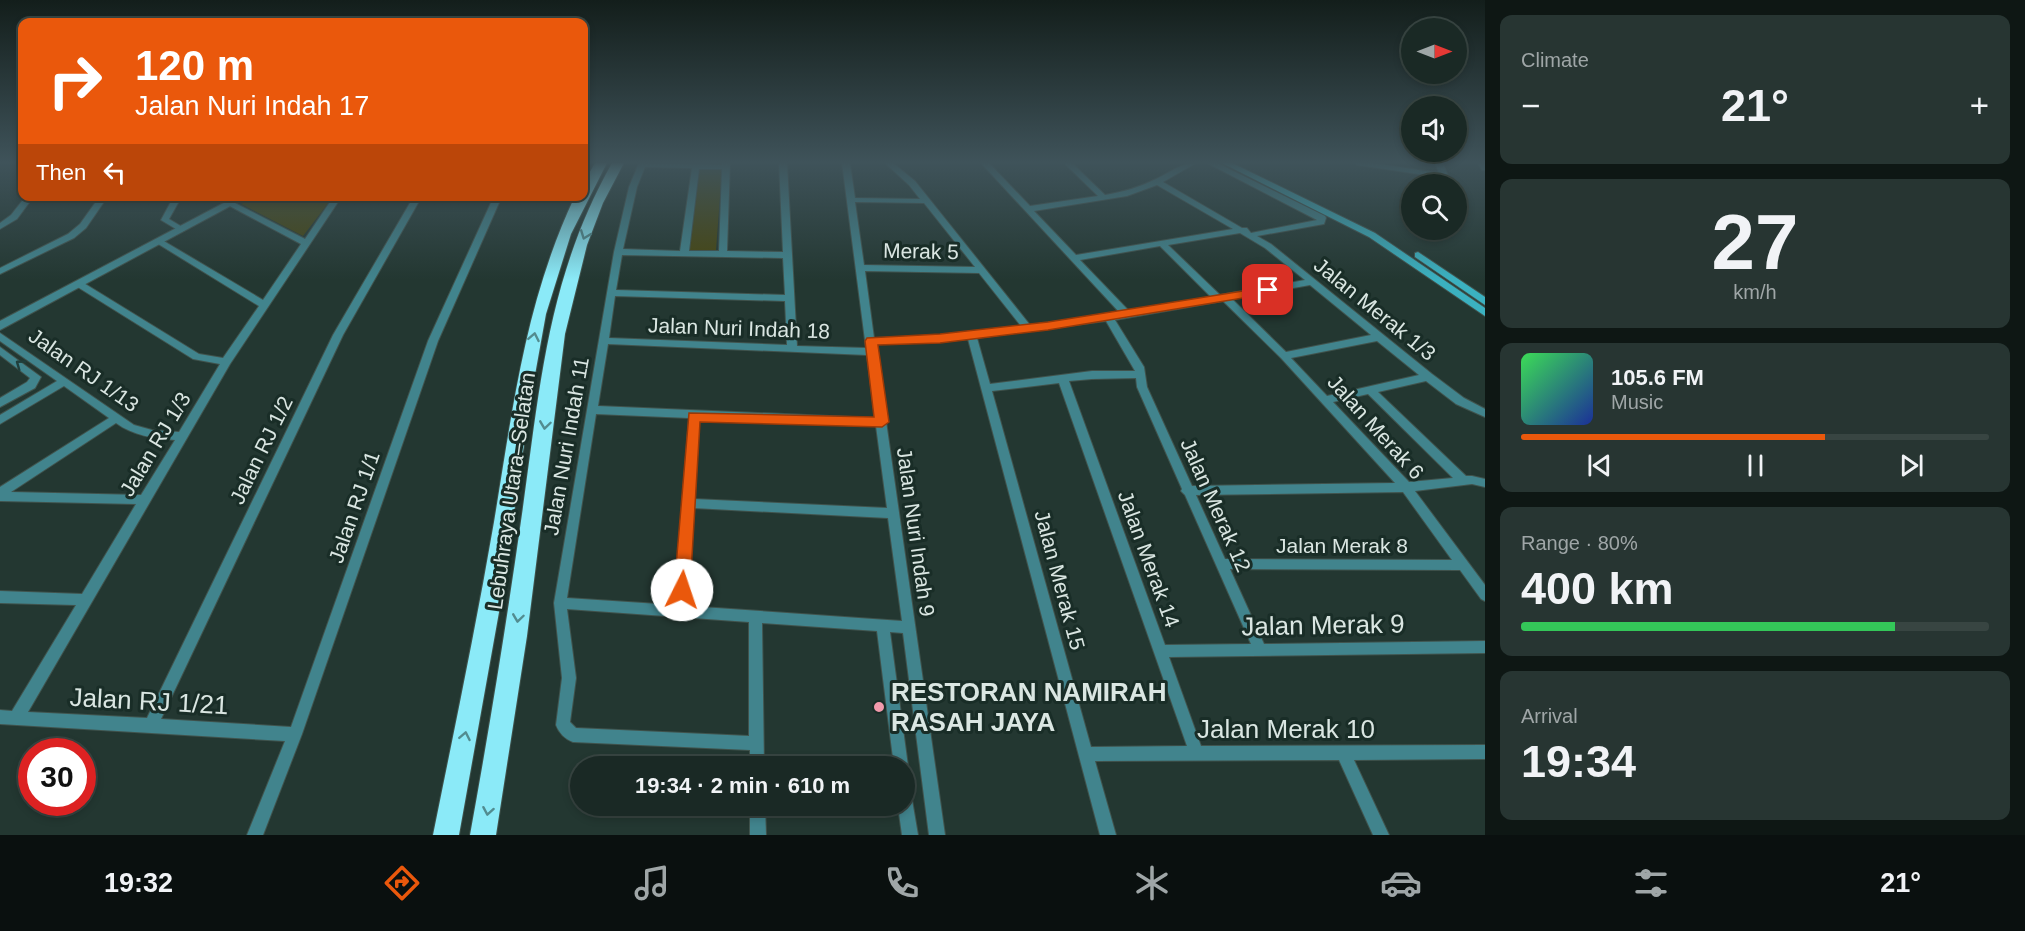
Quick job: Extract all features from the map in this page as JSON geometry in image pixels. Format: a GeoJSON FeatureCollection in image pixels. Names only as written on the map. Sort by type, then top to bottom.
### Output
{"type":"FeatureCollection","features":[{"type":"Feature","properties":{"kind":"highway","name":"Lebuhraya Utara–Selatan"},"geometry":{"type":"LineString","coordinates":[[446,835],[493,586],[533,335],[549,275],[580,202]]}},
{"type":"Feature","properties":{"kind":"highway","name":"Lebuhraya Utara–Selatan"},"geometry":{"type":"LineString","coordinates":[[483,835],[504,714],[556,342],[570,276],[598,202]]}},
{"type":"Feature","properties":{"kind":"main road"},"geometry":{"type":"LineString","coordinates":[[1305,202],[1372,235],[1485,313]]}},
{"type":"Feature","properties":{"kind":"main road"},"geometry":{"type":"LineString","coordinates":[[1321,202],[1364,222],[1442,271],[1485,302]]}},
{"type":"Feature","properties":{"kind":"street"},"geometry":{"type":"LineString","coordinates":[[0,227],[14,217],[25,202]]}},
{"type":"Feature","properties":{"kind":"street"},"geometry":{"type":"LineString","coordinates":[[0,271],[71,236],[83,226],[100,202]]}},
{"type":"Feature","properties":{"kind":"street"},"geometry":{"type":"LineString","coordinates":[[174,202],[165,219],[181,230]]}},
{"type":"Feature","properties":{"kind":"street"},"geometry":{"type":"LineString","coordinates":[[0,326],[234,202]]}},
{"type":"Feature","properties":{"kind":"street","name":"Jalan RJ 1/3"},"geometry":{"type":"LineString","coordinates":[[16,718],[226,362],[334,202]]}},
{"type":"Feature","properties":{"kind":"street","name":"Jalan RJ 1/2"},"geometry":{"type":"LineString","coordinates":[[151,725],[338,335],[415,202]]}},
{"type":"Feature","properties":{"kind":"street","name":"Jalan RJ 1/1"},"geometry":{"type":"LineString","coordinates":[[255,835],[295,734],[433,341],[495,202]]}},
{"type":"Feature","properties":{"kind":"street","name":"Jalan Nuri Indah 11"},"geometry":{"type":"LineString","coordinates":[[630,202],[618,252],[574,504],[560,603],[569,678],[563,725],[573,735],[757,743]]}},
{"type":"Feature","properties":{"kind":"street"},"geometry":{"type":"LineString","coordinates":[[684,254],[691,202]]}},
{"type":"Feature","properties":{"kind":"street"},"geometry":{"type":"LineString","coordinates":[[723,254],[725,202]]}},
{"type":"Feature","properties":{"kind":"street"},"geometry":{"type":"LineString","coordinates":[[785,202],[792,347]]}},
{"type":"Feature","properties":{"kind":"street","name":"Jalan Nuri Indah 9"},"geometry":{"type":"LineString","coordinates":[[852,202],[937,835]]}},
{"type":"Feature","properties":{"kind":"street"},"geometry":{"type":"LineString","coordinates":[[927,202],[1028,328]]}},
{"type":"Feature","properties":{"kind":"street"},"geometry":{"type":"LineString","coordinates":[[1021,202],[1127,315]]}},
{"type":"Feature","properties":{"kind":"street"},"geometry":{"type":"LineString","coordinates":[[1029,210],[1079,202]]}},
{"type":"Feature","properties":{"kind":"street","name":"Jalan Merak 1/3"},"geometry":{"type":"LineString","coordinates":[[1193,202],[1247,232],[1428,377],[1471,408],[1485,413]]}},
{"type":"Feature","properties":{"kind":"street"},"geometry":{"type":"LineString","coordinates":[[1074,258],[1321,222],[1322,218],[1290,202]]}},
{"type":"Feature","properties":{"kind":"street"},"geometry":{"type":"LineString","coordinates":[[230,204],[306,243]]}},
{"type":"Feature","properties":{"kind":"street"},"geometry":{"type":"LineString","coordinates":[[159,242],[263,304]]}},
{"type":"Feature","properties":{"kind":"street","name":"Jalan Merak 6"},"geometry":{"type":"LineString","coordinates":[[1162,244],[1284,356],[1406,487],[1464,565],[1479,577],[1485,595]]}},
{"type":"Feature","properties":{"kind":"street"},"geometry":{"type":"LineString","coordinates":[[618,252],[787,255]]}},
{"type":"Feature","properties":{"kind":"street","name":"Merak 5"},"geometry":{"type":"LineString","coordinates":[[862,268],[980,270]]}},
{"type":"Feature","properties":{"kind":"street","name":"Jalan Nuri Indah 18"},"geometry":{"type":"LineString","coordinates":[[604,341],[792,347],[872,346],[1109,318],[1312,282]]}},
{"type":"Feature","properties":{"kind":"street"},"geometry":{"type":"LineString","coordinates":[[79,284],[196,357],[226,362]]}},
{"type":"Feature","properties":{"kind":"street"},"geometry":{"type":"LineString","coordinates":[[611,293],[789,298]]}},
{"type":"Feature","properties":{"kind":"street","name":"Jalan Merak 12"},"geometry":{"type":"LineString","coordinates":[[1109,318],[1134,357],[1141,374],[1142,387],[1260,650]]}},
{"type":"Feature","properties":{"kind":"street","name":"Jalan Merak 15"},"geometry":{"type":"LineString","coordinates":[[972,335],[1088,754],[1108,835]]}},
{"type":"Feature","properties":{"kind":"street","name":"Jalan RJ 1/13"},"geometry":{"type":"LineString","coordinates":[[0,336],[115,419],[131,428],[152,434],[183,435]]}},
{"type":"Feature","properties":{"kind":"street"},"geometry":{"type":"LineString","coordinates":[[1284,356],[1379,337]]}},
{"type":"Feature","properties":{"kind":"street"},"geometry":{"type":"LineString","coordinates":[[0,350],[36,378],[0,403]]}},
{"type":"Feature","properties":{"kind":"street"},"geometry":{"type":"LineString","coordinates":[[987,388],[1063,379],[1141,374]]}},
{"type":"Feature","properties":{"kind":"street"},"geometry":{"type":"LineString","coordinates":[[1324,400],[1428,377]]}},
{"type":"Feature","properties":{"kind":"street","name":"Jalan Merak 14"},"geometry":{"type":"LineString","coordinates":[[1063,379],[1197,754]]}},
{"type":"Feature","properties":{"kind":"street"},"geometry":{"type":"LineString","coordinates":[[0,420],[63,382]]}},
{"type":"Feature","properties":{"kind":"street"},"geometry":{"type":"LineString","coordinates":[[1370,390],[1464,481]]}},
{"type":"Feature","properties":{"kind":"street"},"geometry":{"type":"LineString","coordinates":[[592,410],[694,417],[882,422]]}},
{"type":"Feature","properties":{"kind":"street"},"geometry":{"type":"LineString","coordinates":[[680,610],[694,417]]}},
{"type":"Feature","properties":{"kind":"street"},"geometry":{"type":"LineString","coordinates":[[0,494],[115,419]]}},
{"type":"Feature","properties":{"kind":"street"},"geometry":{"type":"LineString","coordinates":[[1187,491],[1406,487],[1464,481],[1485,483]]}},
{"type":"Feature","properties":{"kind":"street"},"geometry":{"type":"LineString","coordinates":[[0,494],[144,500]]}},
{"type":"Feature","properties":{"kind":"street"},"geometry":{"type":"LineString","coordinates":[[688,503],[893,513]]}},
{"type":"Feature","properties":{"kind":"street","name":"Jalan Merak 8"},"geometry":{"type":"LineString","coordinates":[[1221,564],[1464,565]]}},
{"type":"Feature","properties":{"kind":"street"},"geometry":{"type":"LineString","coordinates":[[0,597],[85,600]]}},
{"type":"Feature","properties":{"kind":"street"},"geometry":{"type":"LineString","coordinates":[[560,603],[909,627]]}},
{"type":"Feature","properties":{"kind":"street"},"geometry":{"type":"LineString","coordinates":[[755,616],[757,756]]}},
{"type":"Feature","properties":{"kind":"street"},"geometry":{"type":"LineString","coordinates":[[883,625],[900,756]]}},
{"type":"Feature","properties":{"kind":"street","name":"Jalan Merak 9"},"geometry":{"type":"LineString","coordinates":[[1161,651],[1485,647]]}},
{"type":"Feature","properties":{"kind":"street","name":"Jalan RJ 1/21"},"geometry":{"type":"LineString","coordinates":[[0,717],[295,734]]}},
{"type":"Feature","properties":{"kind":"street","name":"Jalan Merak 10"},"geometry":{"type":"LineString","coordinates":[[1088,754],[1485,752]]}},
{"type":"Feature","properties":{"kind":"street"},"geometry":{"type":"LineString","coordinates":[[1342,753],[1381,835]]}},
{"type":"Feature","properties":{"kind":"street"},"geometry":{"type":"LineString","coordinates":[[758,816],[758,835]]}},
{"type":"Feature","properties":{"kind":"street"},"geometry":{"type":"LineString","coordinates":[[907,816],[910,835]]}},
{"type":"Feature","properties":{"kind":"shaded area"},"geometry":{"type":"Polygon","coordinates":[[[245,202],[329,202],[303,236],[241,204],[245,202]]]}},
{"type":"Feature","properties":{"kind":"shaded area"},"geometry":{"type":"Polygon","coordinates":[[[694,202],[720,202],[716,250],[689,250],[694,202]]]}},
{"type":"Feature","properties":{"kind":"place","name":"RESTORAN NAMIRAH RASAH JAYA"},"geometry":{"type":"Point","coordinates":[879,707]}},
{"type":"Feature","properties":{"kind":"route"},"geometry":{"type":"LineString","coordinates":[[682,590],[694,417],[882,422],[871,341],[940,339],[1048,326],[1109,318],[1268,290]]}}]}
